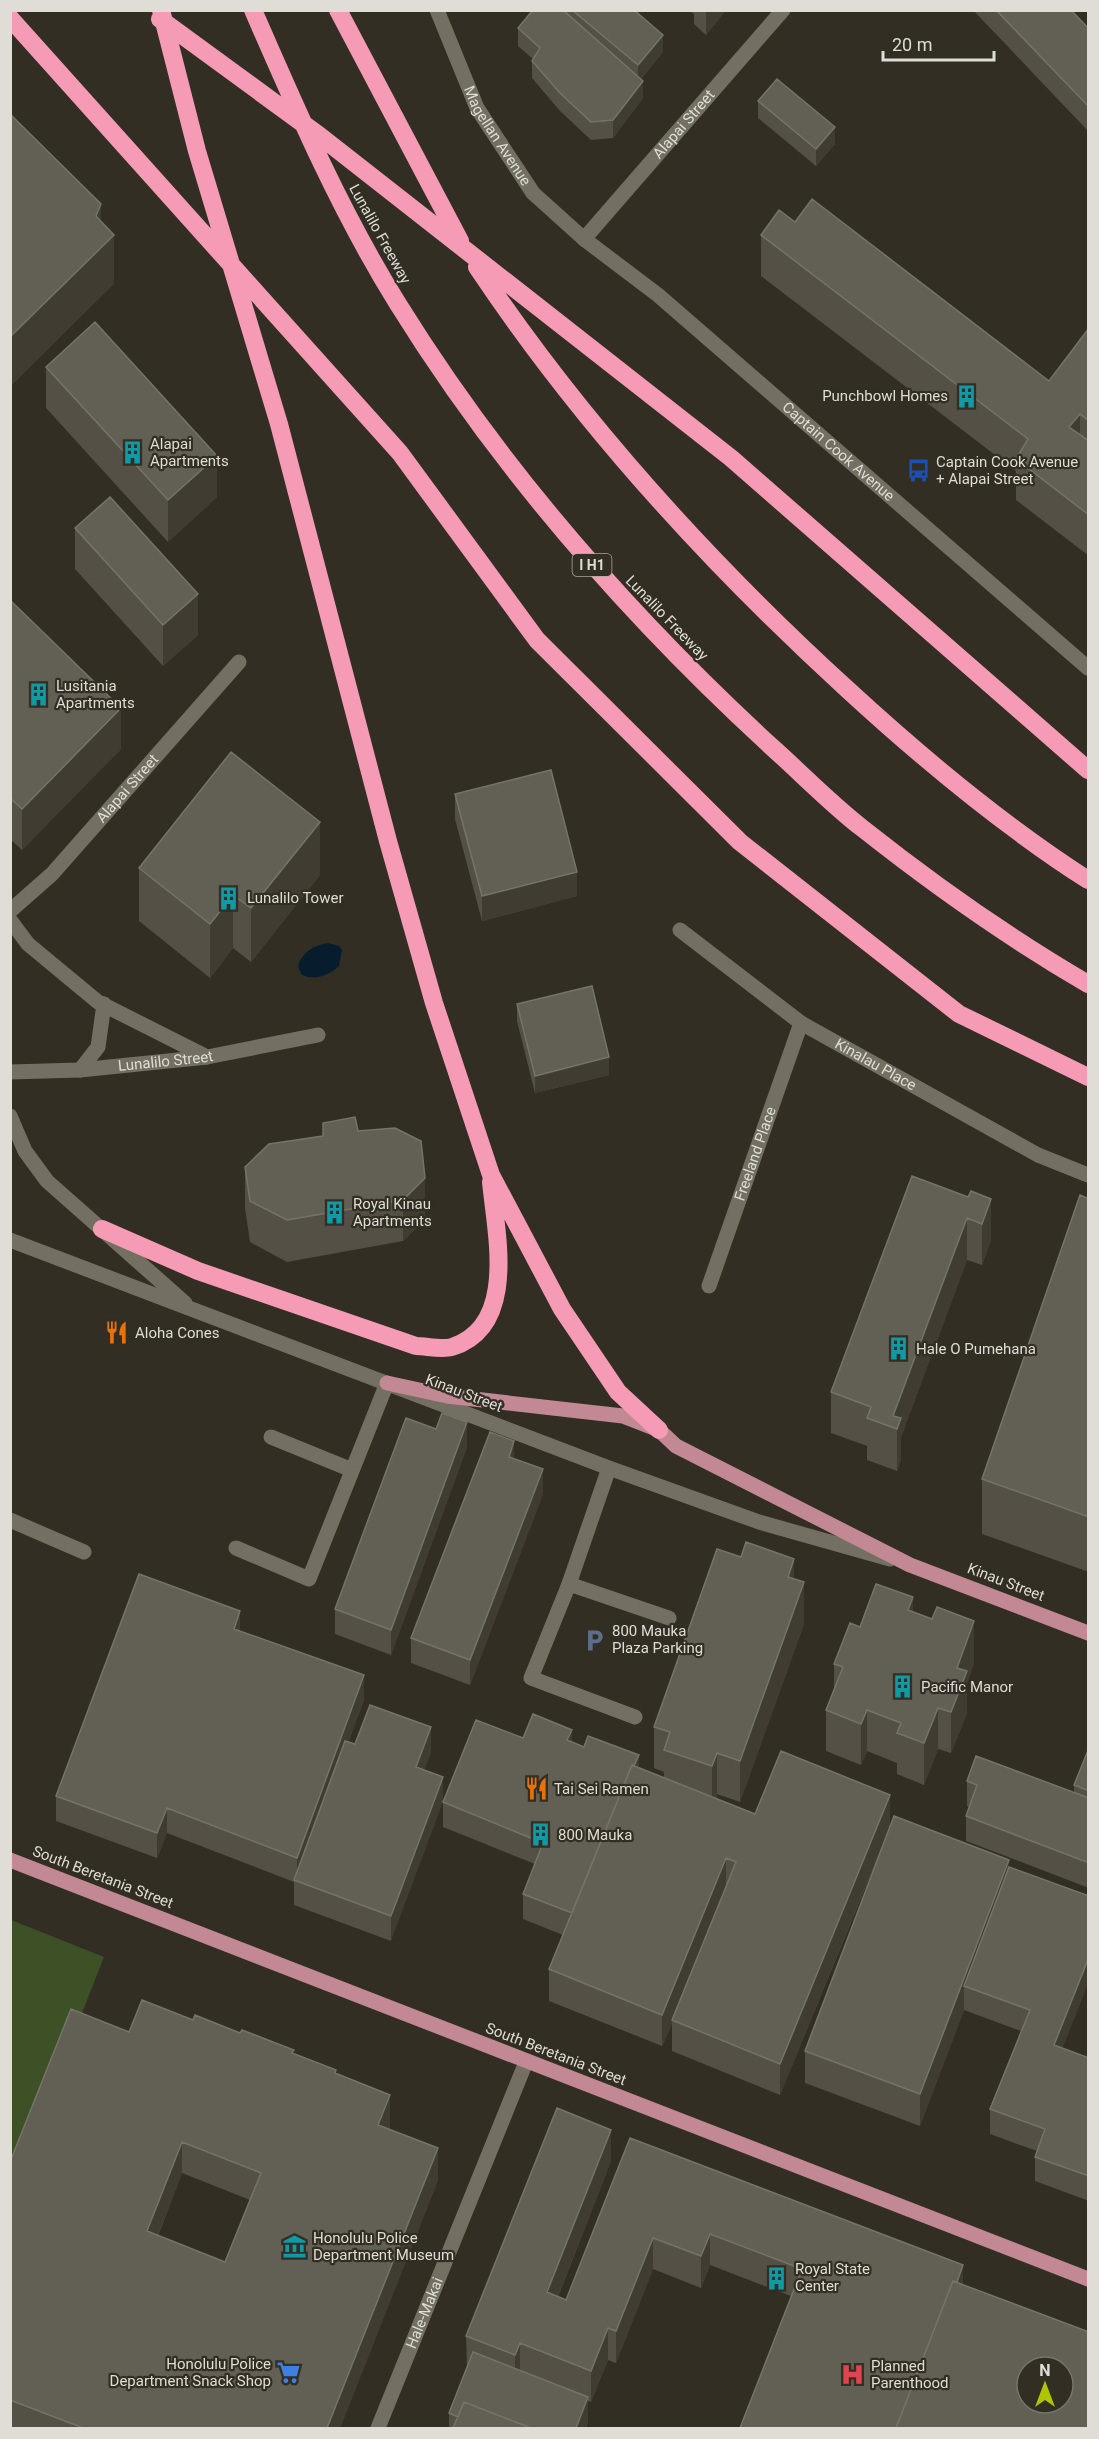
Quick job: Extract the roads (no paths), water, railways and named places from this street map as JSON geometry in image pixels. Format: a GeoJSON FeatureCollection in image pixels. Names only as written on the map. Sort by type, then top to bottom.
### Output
{"type":"FeatureCollection","features":[{"type":"Feature","properties":{"kind":"highway"},"geometry":{"type":"LineString","coordinates":[[148,10],[320,136],[731,458],[1089,770]]}},
{"type":"Feature","properties":{"kind":"highway"},"geometry":{"type":"LineString","coordinates":[[161,10],[197,151],[279,424],[385,829],[434,1003],[491,1175],[562,1308],[618,1392],[659,1430]]}},
{"type":"Feature","properties":{"kind":"highway","name":"Lunalilo Freeway"},"geometry":{"type":"LineString","coordinates":[[253,10],[314,152],[398,304],[493,444],[595,569],[712,692],[860,827],[1018,944],[1089,984]]}},
{"type":"Feature","properties":{"kind":"highway"},"geometry":{"type":"LineString","coordinates":[[338,10],[453,230],[526,339],[598,432],[713,560],[889,727],[1053,858],[1089,880]]}},
{"type":"Feature","properties":{"kind":"highway"},"geometry":{"type":"LineString","coordinates":[[10,18],[400,453],[537,640],[750,849],[959,1014],[1089,1077]]}},
{"type":"Feature","properties":{"kind":"highway"},"geometry":{"type":"LineString","coordinates":[[102,1229],[198,1272],[416,1346],[451,1348],[475,1335],[492,1311],[500,1277],[491,1175]]}},
{"type":"Feature","properties":{"kind":"main road","name":"Kinau Street"},"geometry":{"type":"LineString","coordinates":[[387,1383],[447,1396],[622,1416],[659,1430],[676,1446],[910,1564],[1089,1633]]}},
{"type":"Feature","properties":{"kind":"main road","name":"South Beretania Street"},"geometry":{"type":"LineString","coordinates":[[10,1860],[1089,2279]]}},
{"type":"Feature","properties":{"kind":"street","name":"Magellan Avenue"},"geometry":{"type":"LineString","coordinates":[[437,10],[477,108],[533,193],[584,239]]}},
{"type":"Feature","properties":{"kind":"street","name":"Alapai Street"},"geometry":{"type":"LineString","coordinates":[[584,239],[783,10]]}},
{"type":"Feature","properties":{"kind":"street","name":"Captain Cook Avenue"},"geometry":{"type":"LineString","coordinates":[[584,239],[658,295],[1089,668]]}},
{"type":"Feature","properties":{"kind":"street","name":"Alapai Street"},"geometry":{"type":"LineString","coordinates":[[10,910],[52,874],[239,662]]}},
{"type":"Feature","properties":{"kind":"street"},"geometry":{"type":"LineString","coordinates":[[10,920],[28,944],[104,1004],[207,1058]]}},
{"type":"Feature","properties":{"kind":"street","name":"Kinalau Place"},"geometry":{"type":"LineString","coordinates":[[680,930],[801,1023],[1038,1155],[1089,1175]]}},
{"type":"Feature","properties":{"kind":"street"},"geometry":{"type":"LineString","coordinates":[[80,1070],[98,1047],[104,1004]]}},
{"type":"Feature","properties":{"kind":"street","name":"Freeland Place"},"geometry":{"type":"LineString","coordinates":[[709,1286],[801,1023]]}},
{"type":"Feature","properties":{"kind":"street","name":"Lunalilo Street"},"geometry":{"type":"LineString","coordinates":[[10,1072],[80,1070],[207,1058],[318,1035]]}},
{"type":"Feature","properties":{"kind":"street"},"geometry":{"type":"LineString","coordinates":[[10,1116],[25,1151],[47,1181],[192,1308]]}},
{"type":"Feature","properties":{"kind":"street","name":"Kinau Street"},"geometry":{"type":"LineString","coordinates":[[10,1240],[609,1468],[759,1522],[910,1564]]}},
{"type":"Feature","properties":{"kind":"street"},"geometry":{"type":"LineString","coordinates":[[236,1548],[309,1579],[387,1383]]}},
{"type":"Feature","properties":{"kind":"street"},"geometry":{"type":"LineString","coordinates":[[271,1437],[352,1470]]}},
{"type":"Feature","properties":{"kind":"street"},"geometry":{"type":"LineString","coordinates":[[609,1468],[569,1584],[531,1678],[635,1717]]}},
{"type":"Feature","properties":{"kind":"street"},"geometry":{"type":"LineString","coordinates":[[10,1520],[84,1552]]}},
{"type":"Feature","properties":{"kind":"street"},"geometry":{"type":"LineString","coordinates":[[569,1584],[669,1618]]}},
{"type":"Feature","properties":{"kind":"street","name":"Hale-Makai"},"geometry":{"type":"LineString","coordinates":[[378,2428],[526,2062]]}},
{"type":"Feature","properties":{"kind":"water"},"geometry":{"type":"Polygon","coordinates":[[[328,943],[339,946],[342,950],[339,966],[321,976],[311,977],[301,974],[298,966],[306,953],[313,947],[328,943]]]}},
{"type":"Feature","properties":{"kind":"place","name":"Punchbowl Homes"},"geometry":{"type":"Point","coordinates":[966,396]}},
{"type":"Feature","properties":{"kind":"place","name":"Alapai Apartments"},"geometry":{"type":"Point","coordinates":[132,453]}},
{"type":"Feature","properties":{"kind":"place","name":"Captain Cook Avenue + Alapai Street"},"geometry":{"type":"Point","coordinates":[918,471]}},
{"type":"Feature","properties":{"kind":"place","name":"Lusitania Apartments"},"geometry":{"type":"Point","coordinates":[38,695]}},
{"type":"Feature","properties":{"kind":"place","name":"Lunalilo Tower"},"geometry":{"type":"Point","coordinates":[229,898]}},
{"type":"Feature","properties":{"kind":"place","name":"Royal Kinau Apartments"},"geometry":{"type":"Point","coordinates":[335,1213]}},
{"type":"Feature","properties":{"kind":"place","name":"Aloha Cones"},"geometry":{"type":"Point","coordinates":[117,1333]}},
{"type":"Feature","properties":{"kind":"place","name":"Hale O Pumehana"},"geometry":{"type":"Point","coordinates":[898,1349]}},
{"type":"Feature","properties":{"kind":"place","name":"800 Mauka Plaza Parking"},"geometry":{"type":"Point","coordinates":[594,1640]}},
{"type":"Feature","properties":{"kind":"place","name":"Pacific Manor"},"geometry":{"type":"Point","coordinates":[903,1687]}},
{"type":"Feature","properties":{"kind":"place","name":"Tai Sei Ramen"},"geometry":{"type":"Point","coordinates":[536,1789]}},
{"type":"Feature","properties":{"kind":"place","name":"800 Mauka"},"geometry":{"type":"Point","coordinates":[540,1835]}},
{"type":"Feature","properties":{"kind":"place","name":"Honolulu Police Department Museum"},"geometry":{"type":"Point","coordinates":[295,2247]}},
{"type":"Feature","properties":{"kind":"place","name":"Royal State Center"},"geometry":{"type":"Point","coordinates":[777,2278]}},
{"type":"Feature","properties":{"kind":"place","name":"Honolulu Police Department Snack Shop"},"geometry":{"type":"Point","coordinates":[289,2373]}},
{"type":"Feature","properties":{"kind":"place","name":"Planned Parenthood"},"geometry":{"type":"Point","coordinates":[853,2375]}}]}
